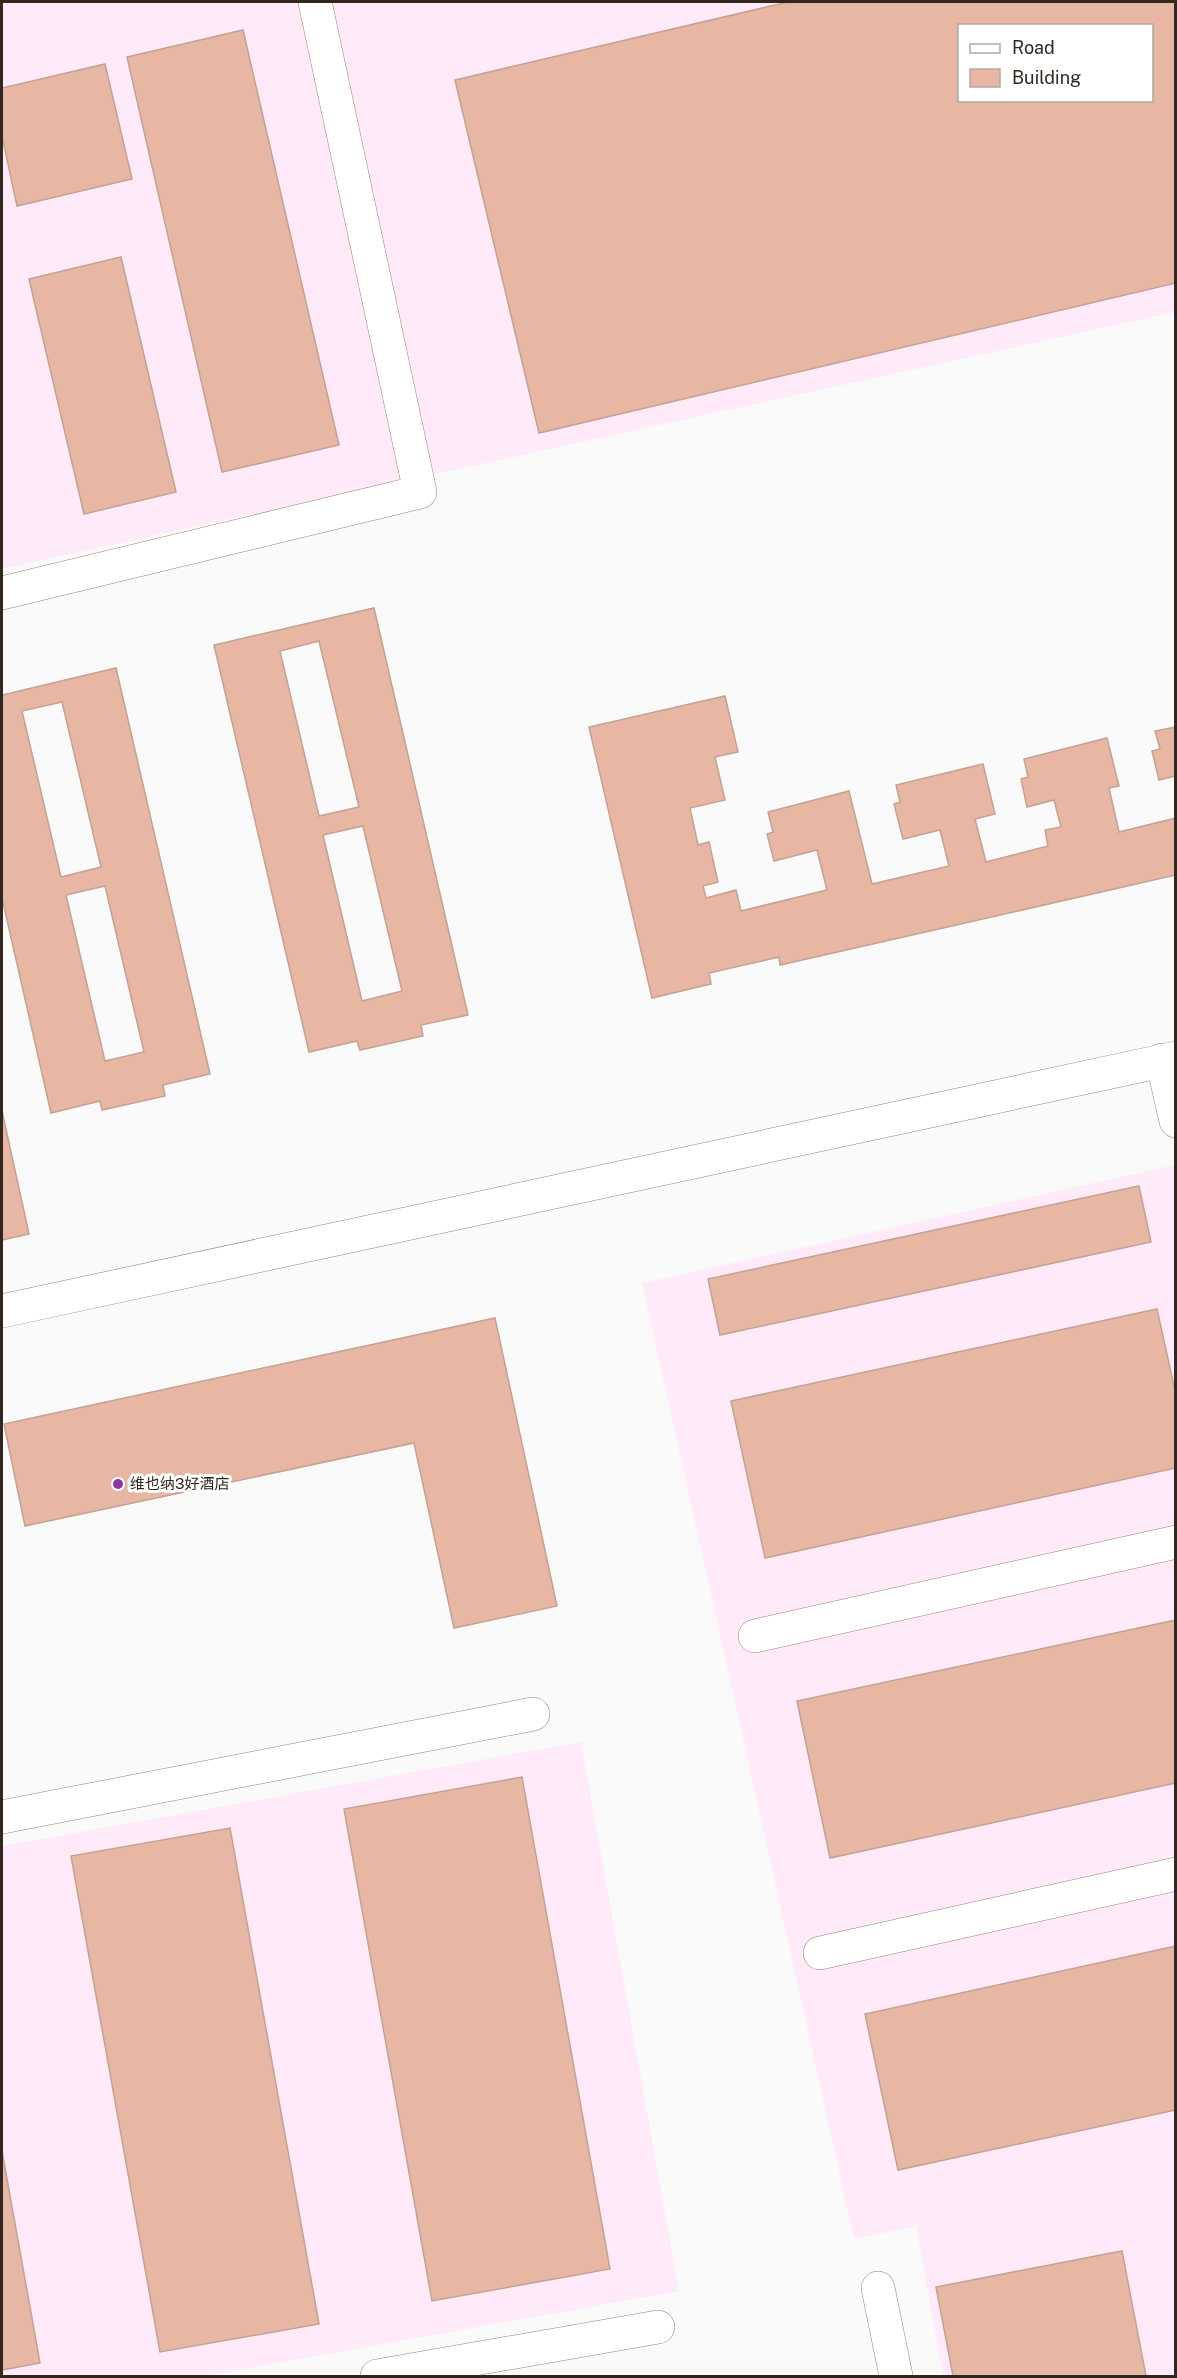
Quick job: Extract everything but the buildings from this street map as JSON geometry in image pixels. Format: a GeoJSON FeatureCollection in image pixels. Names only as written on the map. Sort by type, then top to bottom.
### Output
{"type":"FeatureCollection","features":[{"type":"Feature","properties":{"kind":"street"},"geometry":{"type":"LineString","coordinates":[[2,593],[420,492],[315,2]]}},
{"type":"Feature","properties":{"kind":"street"},"geometry":{"type":"LineString","coordinates":[[2,1311],[1169,1059],[1176,1121]]}},
{"type":"Feature","properties":{"kind":"street"},"geometry":{"type":"LineString","coordinates":[[755,1636],[1176,1542]]}},
{"type":"Feature","properties":{"kind":"street"},"geometry":{"type":"LineString","coordinates":[[2,1817],[533,1714]]}},
{"type":"Feature","properties":{"kind":"street"},"geometry":{"type":"LineString","coordinates":[[820,1953],[1176,1874]]}},
{"type":"Feature","properties":{"kind":"street"},"geometry":{"type":"LineString","coordinates":[[878,2288],[896,2376]]}},
{"type":"Feature","properties":{"kind":"street"},"geometry":{"type":"LineString","coordinates":[[377,2376],[658,2327]]}},
{"type":"Feature","properties":{"kind":"shaded area"},"geometry":{"type":"Polygon","coordinates":[[[2,2],[1175,2],[1175,312],[2,569],[2,2]]]}},
{"type":"Feature","properties":{"kind":"shaded area"},"geometry":{"type":"Polygon","coordinates":[[[1175,1165],[1175,2376],[943,2376],[916,2226],[854,2239],[642,1283],[1175,1165]]]}},
{"type":"Feature","properties":{"kind":"shaded area"},"geometry":{"type":"Polygon","coordinates":[[[581,1742],[679,2291],[206,2376],[2,2376],[2,1846],[581,1742]]]}},
{"type":"Feature","properties":{"kind":"place","name":"维也纳3好酒店"},"geometry":{"type":"Point","coordinates":[118,1484]}}]}
